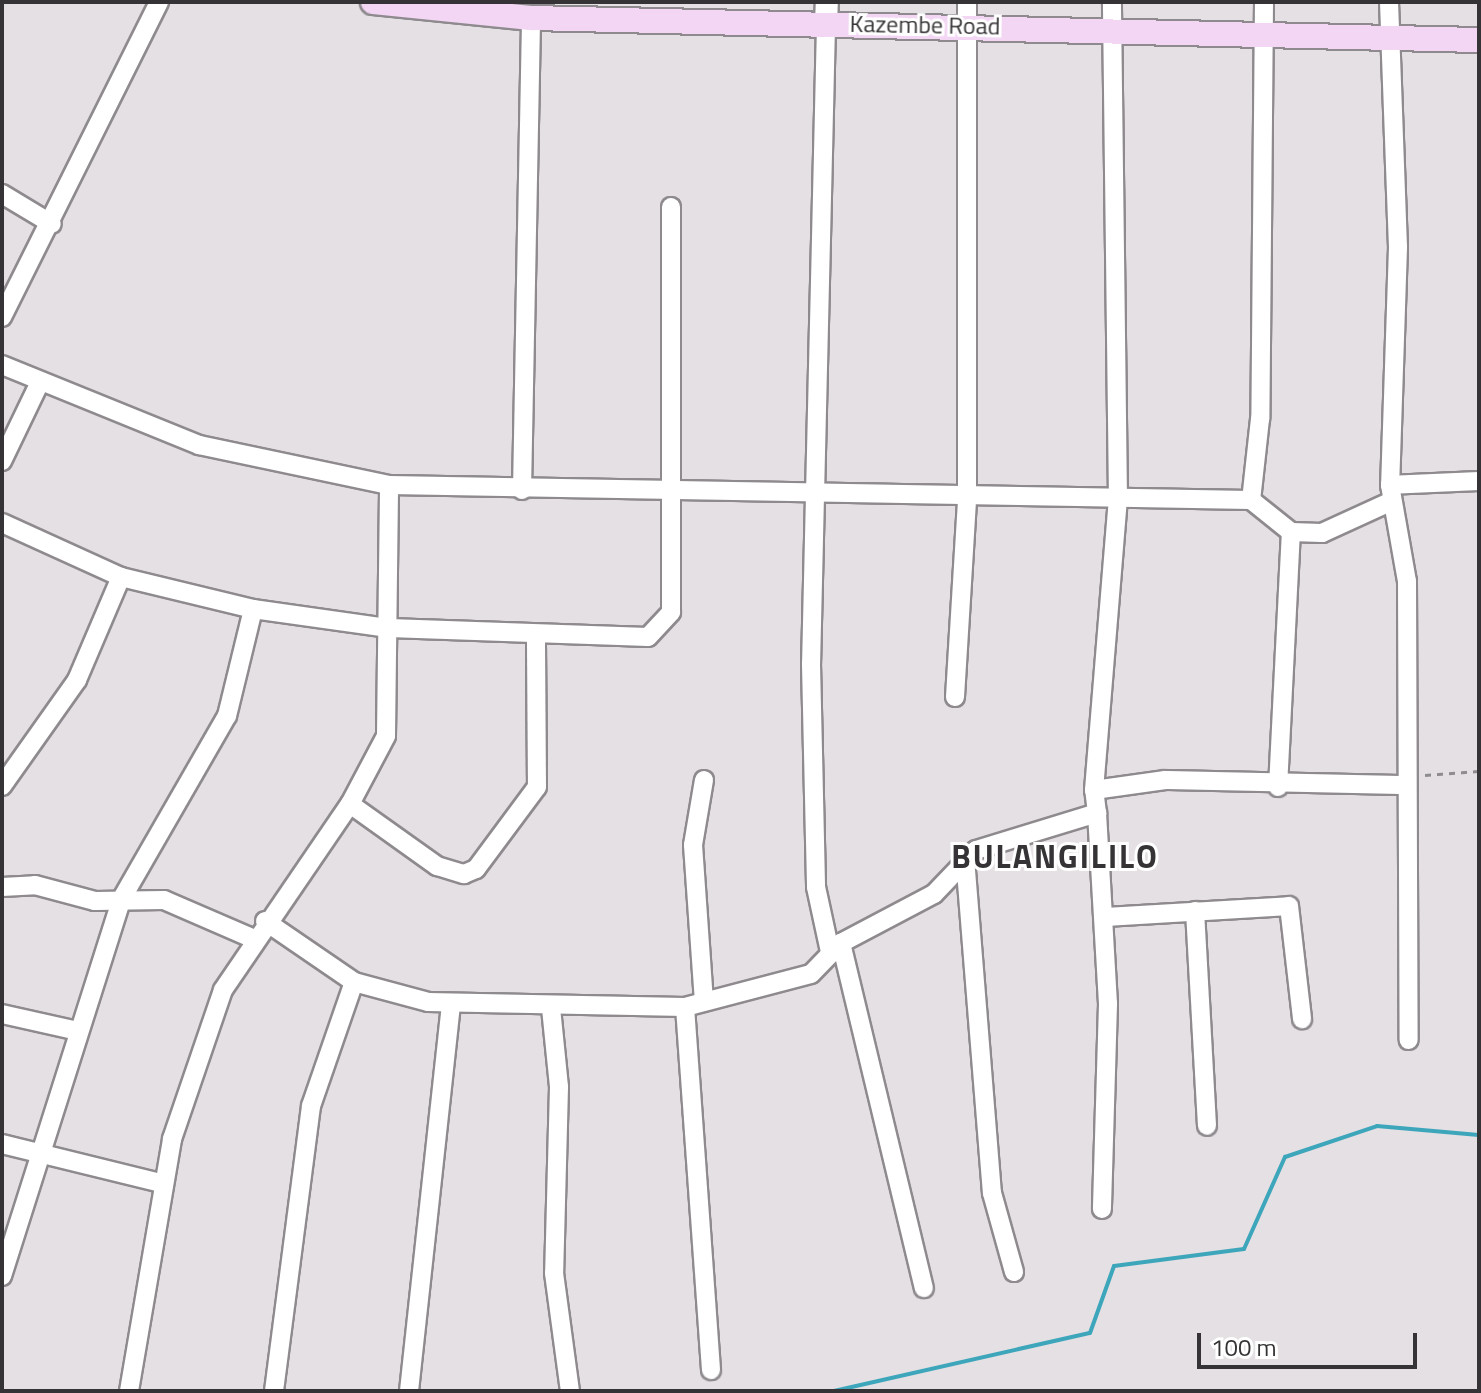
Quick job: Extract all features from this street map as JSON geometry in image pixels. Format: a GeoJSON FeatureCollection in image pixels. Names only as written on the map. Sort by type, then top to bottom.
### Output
{"type":"FeatureCollection","features":[{"type":"Feature","properties":{"kind":"main road","name":"Kazembe Road"},"geometry":{"type":"LineString","coordinates":[[373,2],[474,7],[531,18],[652,10],[967,13],[1111,31],[1479,40]]}},
{"type":"Feature","properties":{"kind":"street"},"geometry":{"type":"LineString","coordinates":[[2,317],[52,224],[159,2]]}},
{"type":"Feature","properties":{"kind":"street"},"geometry":{"type":"LineString","coordinates":[[1102,1209],[1106,917],[1094,790],[1118,499],[1112,2]]}},
{"type":"Feature","properties":{"kind":"street"},"geometry":{"type":"LineString","coordinates":[[1251,500],[1260,419],[1264,2]]}},
{"type":"Feature","properties":{"kind":"street"},"geometry":{"type":"LineString","coordinates":[[1389,2],[1398,247],[1391,493],[1407,581],[1404,780],[1409,1040]]}},
{"type":"Feature","properties":{"kind":"street"},"geometry":{"type":"LineString","coordinates":[[826,13],[816,493],[815,875],[924,1288]]}},
{"type":"Feature","properties":{"kind":"street"},"geometry":{"type":"LineString","coordinates":[[955,697],[967,498],[967,13]]}},
{"type":"Feature","properties":{"kind":"street"},"geometry":{"type":"LineString","coordinates":[[522,490],[531,18]]}},
{"type":"Feature","properties":{"kind":"street"},"geometry":{"type":"LineString","coordinates":[[2,194],[52,224]]}},
{"type":"Feature","properties":{"kind":"street"},"geometry":{"type":"LineString","coordinates":[[2,523],[121,577],[253,609],[389,628],[536,638],[648,637],[663,628],[671,612],[671,207]]}},
{"type":"Feature","properties":{"kind":"street"},"geometry":{"type":"LineString","coordinates":[[2,365],[39,384],[199,445],[389,485],[967,498],[1251,500],[1291,532],[1345,527],[1391,493],[1479,481]]}},
{"type":"Feature","properties":{"kind":"street"},"geometry":{"type":"LineString","coordinates":[[2,461],[39,384]]}},
{"type":"Feature","properties":{"kind":"street"},"geometry":{"type":"LineString","coordinates":[[129,1391],[161,1183],[223,990],[252,938],[350,804],[386,736],[389,485]]}},
{"type":"Feature","properties":{"kind":"street"},"geometry":{"type":"LineString","coordinates":[[1278,787],[1291,532]]}},
{"type":"Feature","properties":{"kind":"street"},"geometry":{"type":"LineString","coordinates":[[2,786],[77,680],[121,577]]}},
{"type":"Feature","properties":{"kind":"street"},"geometry":{"type":"LineString","coordinates":[[2,1276],[10,1222],[40,1159],[121,900],[227,716],[253,609]]}},
{"type":"Feature","properties":{"kind":"street"},"geometry":{"type":"LineString","coordinates":[[350,804],[437,866],[464,874],[476,869],[537,787],[536,638]]}},
{"type":"Feature","properties":{"kind":"street"},"geometry":{"type":"LineString","coordinates":[[704,780],[693,845],[704,1002]]}},
{"type":"Feature","properties":{"kind":"street"},"geometry":{"type":"LineString","coordinates":[[1094,790],[1165,780],[1278,787],[1404,780]]}},
{"type":"Feature","properties":{"kind":"street"},"geometry":{"type":"LineString","coordinates":[[265,921],[354,982],[451,1006],[685,1007],[801,978],[836,948],[934,894],[965,858],[1097,813]]}},
{"type":"Feature","properties":{"kind":"street"},"geometry":{"type":"LineString","coordinates":[[965,858],[992,1193],[1014,1272]]}},
{"type":"Feature","properties":{"kind":"street"},"geometry":{"type":"LineString","coordinates":[[2,887],[35,885],[121,900],[164,900],[252,938]]}},
{"type":"Feature","properties":{"kind":"street"},"geometry":{"type":"LineString","coordinates":[[1106,917],[1195,911],[1294,910],[1302,1019]]}},
{"type":"Feature","properties":{"kind":"street"},"geometry":{"type":"LineString","coordinates":[[1195,911],[1207,1126]]}},
{"type":"Feature","properties":{"kind":"street"},"geometry":{"type":"LineString","coordinates":[[274,1391],[311,1106],[354,982]]}},
{"type":"Feature","properties":{"kind":"street"},"geometry":{"type":"LineString","coordinates":[[409,1391],[451,1006]]}},
{"type":"Feature","properties":{"kind":"street"},"geometry":{"type":"LineString","coordinates":[[685,1007],[711,1370]]}},
{"type":"Feature","properties":{"kind":"street"},"geometry":{"type":"LineString","coordinates":[[551,1008],[559,1087],[554,1273],[570,1391]]}},
{"type":"Feature","properties":{"kind":"street"},"geometry":{"type":"LineString","coordinates":[[2,1014],[78,1031]]}},
{"type":"Feature","properties":{"kind":"street"},"geometry":{"type":"LineString","coordinates":[[2,1144],[40,1159],[161,1183]]}},
{"type":"Feature","properties":{"kind":"path"},"geometry":{"type":"LineString","coordinates":[[1404,780],[1479,771]]}},
{"type":"Feature","properties":{"kind":"waterway"},"geometry":{"type":"LineString","coordinates":[[834,1391],[1090,1333],[1114,1266],[1244,1249],[1285,1157],[1377,1126],[1479,1135]]}},
{"type":"Feature","properties":{"kind":"district","name":"BULANGILILO"},"geometry":{"type":"Point","coordinates":[1055,856]}}]}
